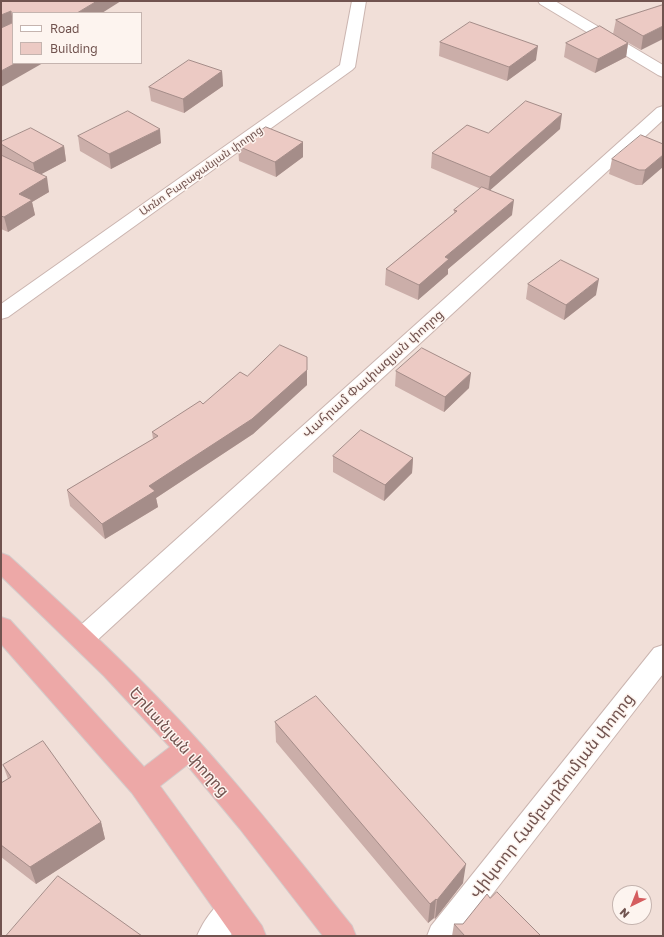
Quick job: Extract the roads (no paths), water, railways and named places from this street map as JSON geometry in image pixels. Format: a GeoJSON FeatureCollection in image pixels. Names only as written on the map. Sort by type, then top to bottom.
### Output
{"type":"FeatureCollection","features":[{"type":"Feature","properties":{"kind":"highway","name":"Երևանյան փողոց"},"geometry":{"type":"LineString","coordinates":[[1,562],[82,638],[188,749],[218,783],[341,936]]}},
{"type":"Feature","properties":{"kind":"highway"},"geometry":{"type":"LineString","coordinates":[[1,627],[142,784],[251,936]]}},
{"type":"Feature","properties":{"kind":"highway"},"geometry":{"type":"LineString","coordinates":[[142,784],[188,749]]}},
{"type":"Feature","properties":{"kind":"street","name":"Առնո Բաբաջանյան փողոց"},"geometry":{"type":"LineString","coordinates":[[1,314],[347,67],[359,1]]}},
{"type":"Feature","properties":{"kind":"street"},"geometry":{"type":"LineString","coordinates":[[545,1],[663,72]]}},
{"type":"Feature","properties":{"kind":"street","name":"Վահրամ Փափազյան փողոց"},"geometry":{"type":"LineString","coordinates":[[82,638],[663,111]]}},
{"type":"Feature","properties":{"kind":"street","name":"Վիկտոր Համբարձումյան փողոց"},"geometry":{"type":"LineString","coordinates":[[442,936],[663,655]]}},
{"type":"Feature","properties":{"kind":"street"},"geometry":{"type":"LineString","coordinates":[[212,936],[232,910]]}}]}
